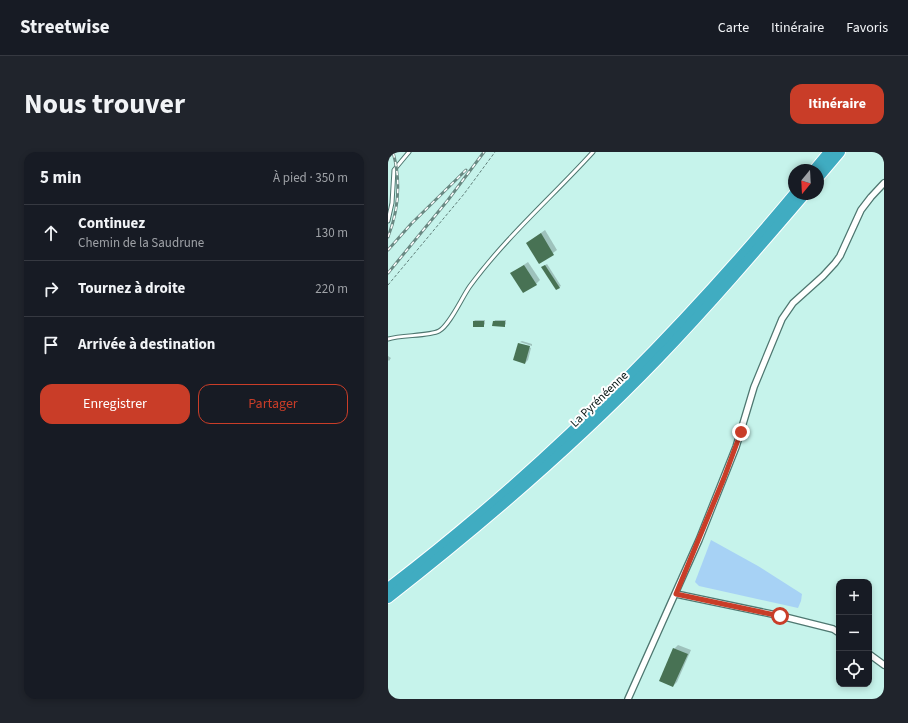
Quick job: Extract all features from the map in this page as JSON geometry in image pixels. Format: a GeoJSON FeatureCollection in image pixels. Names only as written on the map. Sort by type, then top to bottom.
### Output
{"type":"FeatureCollection","features":[{"type":"Feature","properties":{"kind":"highway"},"geometry":{"type":"LineString","coordinates":[[819,164],[829,152]]}},
{"type":"Feature","properties":{"kind":"highway"},"geometry":{"type":"LineString","coordinates":[[824,171],[840,152]]}},
{"type":"Feature","properties":{"kind":"highway","name":"La Pyrénéenne"},"geometry":{"type":"LineString","coordinates":[[388,588],[495,501],[588,417],[671,334],[789,200]]}},
{"type":"Feature","properties":{"kind":"highway","name":"La Pyrénéenne"},"geometry":{"type":"LineString","coordinates":[[388,598],[457,544],[565,450],[682,334],[800,200]]}},
{"type":"Feature","properties":{"kind":"street"},"geometry":{"type":"LineString","coordinates":[[628,699],[676,594],[731,459],[745,420],[754,387],[782,319],[793,303],[835,263],[840,256],[864,206],[884,183]]}},
{"type":"Feature","properties":{"kind":"street"},"geometry":{"type":"LineString","coordinates":[[676,594],[780,616],[836,631]]}},
{"type":"Feature","properties":{"kind":"street"},"geometry":{"type":"LineString","coordinates":[[872,656],[884,665]]}},
{"type":"Feature","properties":{"kind":"lane"},"geometry":{"type":"LineString","coordinates":[[388,221],[392,203],[394,170],[409,152]]}},
{"type":"Feature","properties":{"kind":"lane"},"geometry":{"type":"LineString","coordinates":[[388,339],[440,330],[470,286],[513,235],[593,152]]}},
{"type":"Feature","properties":{"kind":"path"},"geometry":{"type":"LineString","coordinates":[[388,285],[464,194],[495,152]]}},
{"type":"Feature","properties":{"kind":"water"},"geometry":{"type":"Polygon","coordinates":[[[711,540],[758,566],[802,594],[798,608],[699,586],[695,582],[711,540]]]}},
{"type":"Feature","properties":{"kind":"building"},"geometry":{"type":"Polygon","coordinates":[[[541,233],[554,255],[539,264],[526,243],[541,233]]]}},
{"type":"Feature","properties":{"kind":"building"},"geometry":{"type":"Polygon","coordinates":[[[524,265],[537,285],[523,293],[510,273],[524,265]]]}},
{"type":"Feature","properties":{"kind":"building"},"geometry":{"type":"Polygon","coordinates":[[[545,265],[560,288],[556,290],[541,267],[545,265]]]}},
{"type":"Feature","properties":{"kind":"building"},"geometry":{"type":"Polygon","coordinates":[[[473,321],[484,321],[484,327],[473,327],[473,321]]]}},
{"type":"Feature","properties":{"kind":"building"},"geometry":{"type":"Polygon","coordinates":[[[493,321],[505,321],[505,327],[492,326],[493,321]]]}},
{"type":"Feature","properties":{"kind":"building"},"geometry":{"type":"Polygon","coordinates":[[[518,343],[530,346],[525,364],[513,360],[518,343]]]}},
{"type":"Feature","properties":{"kind":"building"},"geometry":{"type":"Polygon","coordinates":[[[673,648],[688,654],[673,687],[659,681],[673,648]]]}},
{"type":"Feature","properties":{"kind":"railway"},"geometry":{"type":"LineString","coordinates":[[388,237],[395,216],[398,195],[396,163],[393,152]]}},
{"type":"Feature","properties":{"kind":"railway"},"geometry":{"type":"LineString","coordinates":[[388,273],[448,200],[484,152]]}},
{"type":"Feature","properties":{"kind":"railway"},"geometry":{"type":"LineString","coordinates":[[388,250],[411,224],[466,170]]}},
{"type":"Feature","properties":{"kind":"route"},"geometry":{"type":"LineString","coordinates":[[741,432],[724,478],[676,594],[780,616]]}}]}
